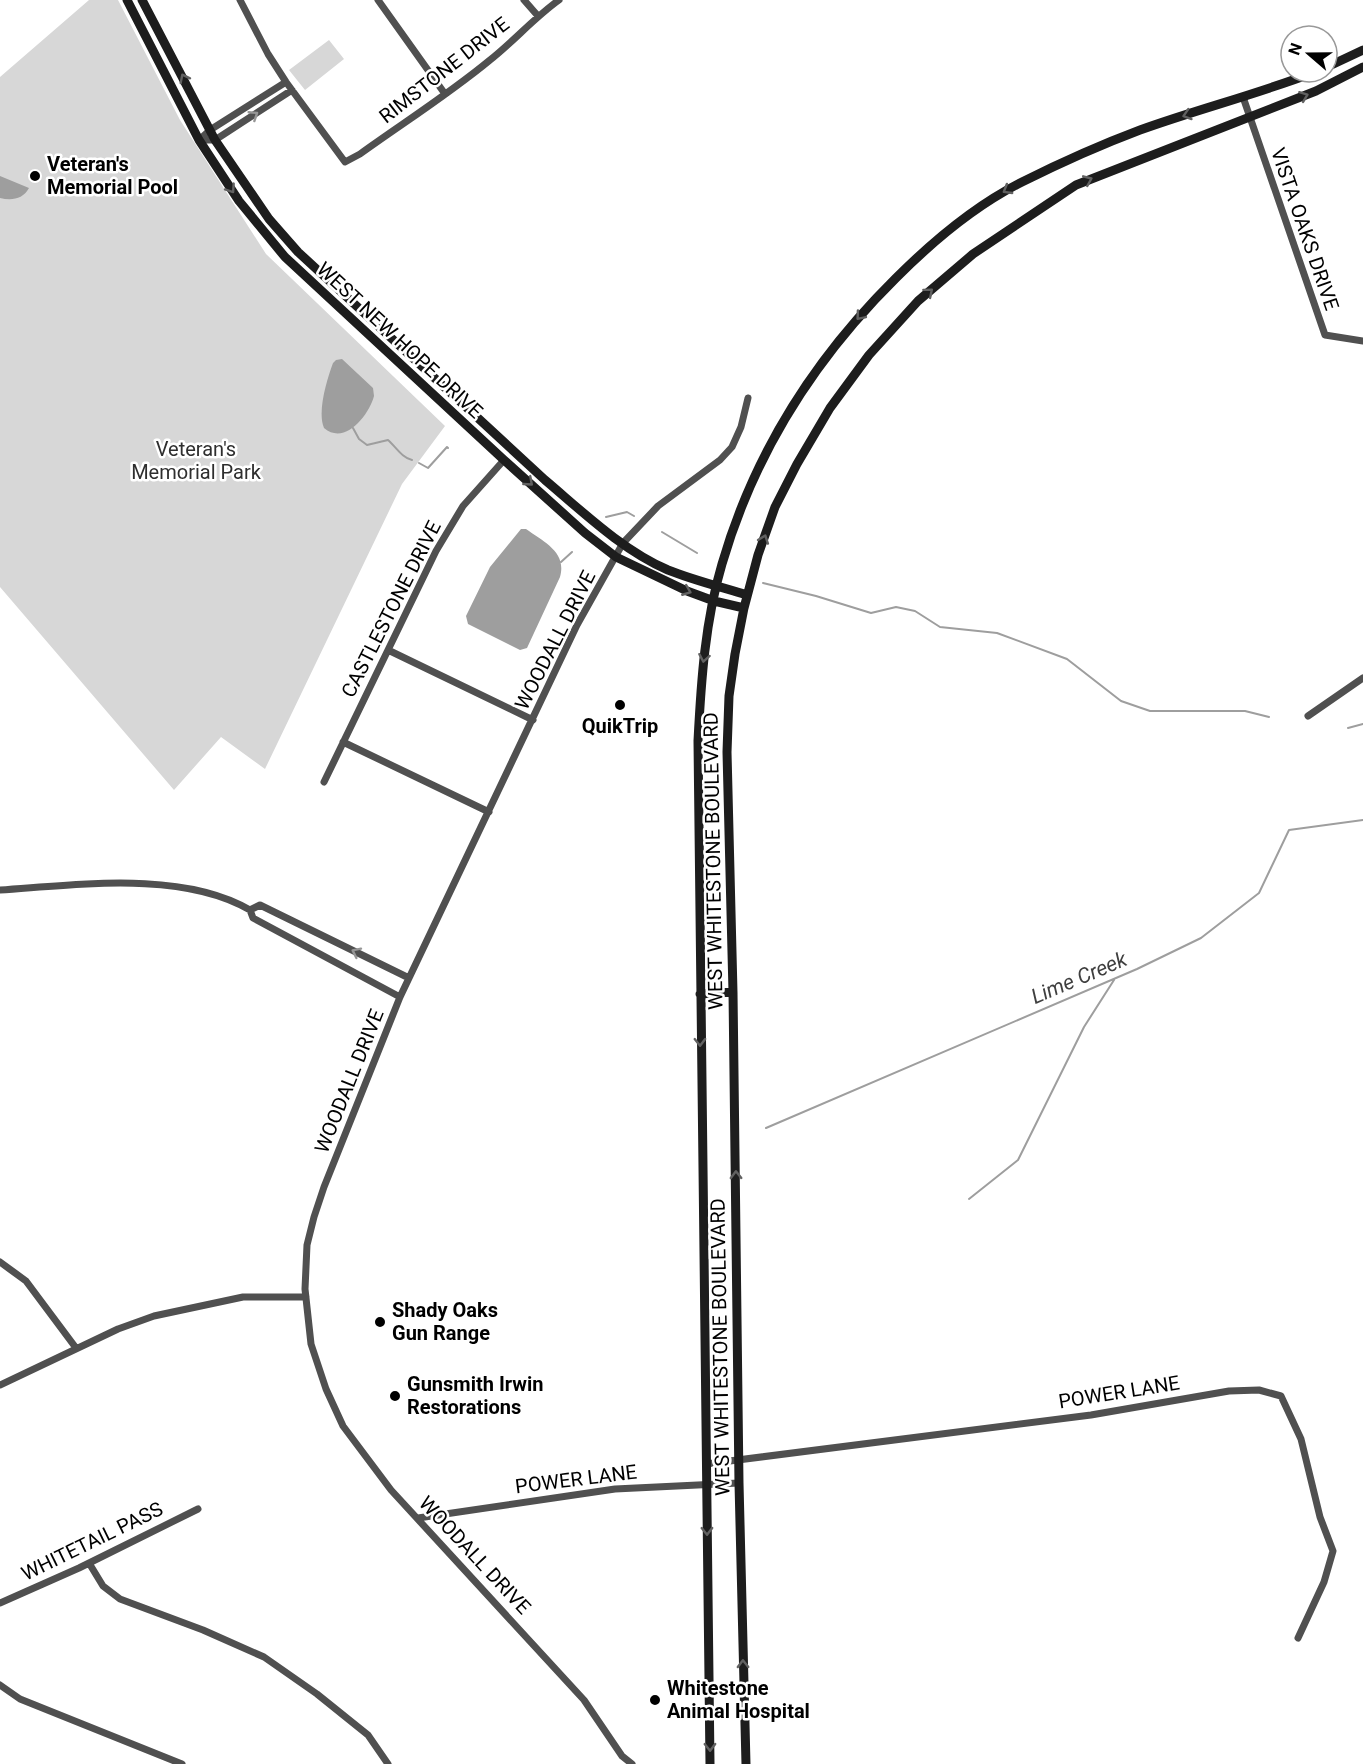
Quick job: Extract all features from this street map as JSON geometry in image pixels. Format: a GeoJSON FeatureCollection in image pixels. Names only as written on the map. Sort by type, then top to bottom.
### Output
{"type":"FeatureCollection","features":[{"type":"Feature","properties":{"kind":"main road","name":"WEST NEW HOPE DRIVE"},"geometry":{"type":"LineString","coordinates":[[127,0],[199,140],[239,201],[285,257],[585,533],[616,556],[661,580],[714,601],[744,608]]}},
{"type":"Feature","properties":{"kind":"main road","name":"WEST NEW HOPE DRIVE"},"geometry":{"type":"LineString","coordinates":[[142,0],[215,140],[269,219],[298,252],[545,480],[623,543],[667,569],[747,595]]}},
{"type":"Feature","properties":{"kind":"main road"},"geometry":{"type":"LineString","coordinates":[[1339,61],[1363,50]]}},
{"type":"Feature","properties":{"kind":"main road","name":"WEST WHITESTONE BOULEVARD"},"geometry":{"type":"LineString","coordinates":[[746,1764],[739,1483],[733,992],[726,752],[729,696],[744,608],[758,555],[775,507],[830,408],[869,355],[918,301],[973,254],[1076,185],[1316,91],[1363,67]]}},
{"type":"Feature","properties":{"kind":"main road","name":"WEST WHITESTONE BOULEVARD"},"geometry":{"type":"LineString","coordinates":[[710,1764],[698,741],[702,670],[716,586],[741,508],[762,461],[796,400],[826,357],[874,300],[925,249],[977,208],[1059,164],[1140,130],[1280,84]]}},
{"type":"Feature","properties":{"kind":"main road"},"geometry":{"type":"LineString","coordinates":[[700,994],[733,992]]}},
{"type":"Feature","properties":{"kind":"street"},"geometry":{"type":"LineString","coordinates":[[199,140],[215,140],[292,90],[268,54],[240,0]]}},
{"type":"Feature","properties":{"kind":"street"},"geometry":{"type":"LineString","coordinates":[[378,0],[445,94]]}},
{"type":"Feature","properties":{"kind":"street"},"geometry":{"type":"LineString","coordinates":[[524,0],[538,16]]}},
{"type":"Feature","properties":{"kind":"street","name":"RIMSTONE DRIVE"},"geometry":{"type":"LineString","coordinates":[[292,90],[345,162],[360,154],[491,60],[538,16],[559,0]]}},
{"type":"Feature","properties":{"kind":"street"},"geometry":{"type":"LineString","coordinates":[[199,140],[210,130],[286,82]]}},
{"type":"Feature","properties":{"kind":"street","name":"VISTA OAKS DRIVE"},"geometry":{"type":"LineString","coordinates":[[1243,97],[1324,335],[1363,341]]}},
{"type":"Feature","properties":{"kind":"street","name":"WOODALL DRIVE"},"geometry":{"type":"LineString","coordinates":[[633,1764],[622,1756],[584,1700],[372,1466],[343,1426],[326,1389],[311,1344],[306,1297],[308,1245],[324,1187],[400,997],[577,626],[623,543],[658,506],[720,460],[732,447],[741,428],[748,398]]}},
{"type":"Feature","properties":{"kind":"street","name":"CASTLESTONE DRIVE"},"geometry":{"type":"LineString","coordinates":[[324,782],[436,551],[463,506],[504,460]]}},
{"type":"Feature","properties":{"kind":"street"},"geometry":{"type":"LineString","coordinates":[[387,650],[533,720]]}},
{"type":"Feature","properties":{"kind":"street"},"geometry":{"type":"LineString","coordinates":[[1308,716],[1363,678]]}},
{"type":"Feature","properties":{"kind":"street"},"geometry":{"type":"LineString","coordinates":[[343,742],[489,812]]}},
{"type":"Feature","properties":{"kind":"street"},"geometry":{"type":"LineString","coordinates":[[0,890],[81,884],[153,884],[181,887],[217,896],[250,910],[253,918],[400,997]]}},
{"type":"Feature","properties":{"kind":"street"},"geometry":{"type":"LineString","coordinates":[[250,910],[260,905],[409,978]]}},
{"type":"Feature","properties":{"kind":"street"},"geometry":{"type":"LineString","coordinates":[[0,1262],[26,1281],[76,1348]]}},
{"type":"Feature","properties":{"kind":"street"},"geometry":{"type":"LineString","coordinates":[[0,1384],[76,1348],[154,1316],[243,1297],[306,1297]]}},
{"type":"Feature","properties":{"kind":"street","name":"POWER LANE"},"geometry":{"type":"LineString","coordinates":[[706,1464],[1091,1414],[1229,1391],[1259,1390],[1281,1396],[1301,1439],[1320,1517],[1333,1551],[1324,1582],[1298,1638]]}},
{"type":"Feature","properties":{"kind":"street","name":"POWER LANE"},"geometry":{"type":"LineString","coordinates":[[418,1518],[615,1489],[739,1483]]}},
{"type":"Feature","properties":{"kind":"street","name":"WHITETAIL PASS"},"geometry":{"type":"LineString","coordinates":[[0,1603],[89,1563],[198,1509]]}},
{"type":"Feature","properties":{"kind":"street"},"geometry":{"type":"LineString","coordinates":[[89,1563],[103,1586],[120,1599],[203,1630],[264,1657],[318,1694],[368,1736],[388,1764]]}},
{"type":"Feature","properties":{"kind":"street"},"geometry":{"type":"LineString","coordinates":[[0,1685],[20,1699],[182,1764]]}},
{"type":"Feature","properties":{"kind":"green space","name":"Veteran's Memorial Park"},"geometry":{"type":"Polygon","coordinates":[[[89,0],[118,0],[180,120],[266,254],[445,426],[402,484],[265,769],[221,737],[174,790],[0,587],[0,77],[89,0]]]}},
{"type":"Feature","properties":{"kind":"green space"},"geometry":{"type":"Polygon","coordinates":[[[329,40],[344,59],[305,90],[289,70],[329,40]]]}},
{"type":"Feature","properties":{"kind":"shaded area"},"geometry":{"type":"Polygon","coordinates":[[[0,176],[29,188],[24,195],[17,198],[0,198],[0,176]]]}},
{"type":"Feature","properties":{"kind":"shaded area"},"geometry":{"type":"Polygon","coordinates":[[[342,359],[373,388],[374,396],[367,412],[355,426],[348,431],[332,433],[324,428],[322,405],[333,363],[342,359]]]}},
{"type":"Feature","properties":{"kind":"shaded area"},"geometry":{"type":"Polygon","coordinates":[[[521,529],[526,529],[547,543],[557,554],[561,568],[560,577],[527,648],[520,650],[468,624],[466,616],[490,567],[521,529]]]}},
{"type":"Feature","properties":{"kind":"waterway"},"geometry":{"type":"LineString","coordinates":[[353,428],[359,439],[367,445],[388,440],[402,455],[412,460]]}},
{"type":"Feature","properties":{"kind":"waterway"},"geometry":{"type":"LineString","coordinates":[[419,463],[428,468],[448,448]]}},
{"type":"Feature","properties":{"kind":"waterway"},"geometry":{"type":"LineString","coordinates":[[606,517],[627,512],[634,516]]}},
{"type":"Feature","properties":{"kind":"waterway"},"geometry":{"type":"LineString","coordinates":[[662,532],[697,553]]}},
{"type":"Feature","properties":{"kind":"waterway"},"geometry":{"type":"LineString","coordinates":[[561,562],[572,552]]}},
{"type":"Feature","properties":{"kind":"waterway"},"geometry":{"type":"LineString","coordinates":[[763,583],[871,613],[896,607],[915,611],[940,627],[997,633],[1067,659],[1121,701],[1150,711],[1245,711],[1269,717]]}},
{"type":"Feature","properties":{"kind":"waterway"},"geometry":{"type":"LineString","coordinates":[[1348,728],[1363,724]]}},
{"type":"Feature","properties":{"kind":"waterway","name":"Lime Creek"},"geometry":{"type":"LineString","coordinates":[[766,1128],[1137,969],[1201,938],[1259,893],[1289,830],[1363,820]]}},
{"type":"Feature","properties":{"kind":"waterway"},"geometry":{"type":"LineString","coordinates":[[969,1199],[1018,1160],[1084,1027],[1114,980]]}},
{"type":"Feature","properties":{"kind":"place","name":"Veteran's Memorial Pool"},"geometry":{"type":"Point","coordinates":[35,176]}},
{"type":"Feature","properties":{"kind":"place","name":"QuikTrip"},"geometry":{"type":"Point","coordinates":[620,705]}},
{"type":"Feature","properties":{"kind":"place","name":"Shady Oaks Gun Range"},"geometry":{"type":"Point","coordinates":[380,1322]}},
{"type":"Feature","properties":{"kind":"place","name":"Gunsmith Irwin Restorations"},"geometry":{"type":"Point","coordinates":[395,1396]}},
{"type":"Feature","properties":{"kind":"place","name":"Whitestone Animal Hospital"},"geometry":{"type":"Point","coordinates":[655,1700]}}]}
